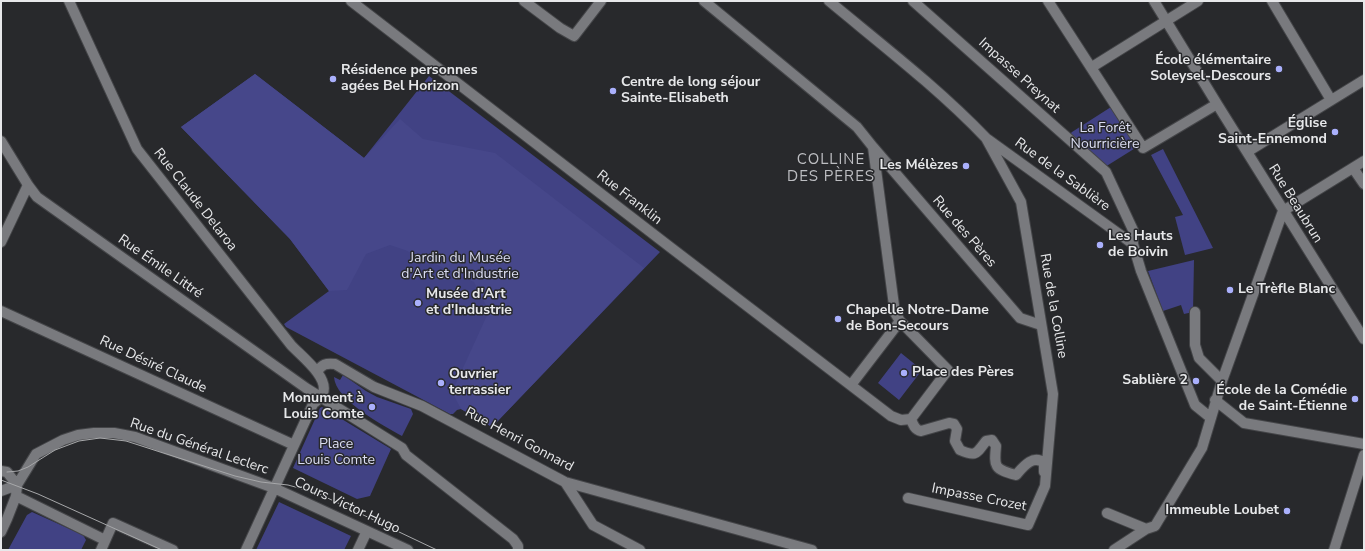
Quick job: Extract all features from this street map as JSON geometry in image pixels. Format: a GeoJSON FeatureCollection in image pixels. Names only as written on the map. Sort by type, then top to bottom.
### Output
{"type":"FeatureCollection","features":[{"type":"Feature","properties":{"kind":"street","name":"Rue Claude Delaroa"},"geometry":{"type":"LineString","coordinates":[[69,1],[137,149],[291,345],[317,372],[323,381],[324,386],[321,398]]}},
{"type":"Feature","properties":{"kind":"street","name":"Rue Franklin"},"geometry":{"type":"LineString","coordinates":[[351,1],[891,416],[901,420],[911,419]]}},
{"type":"Feature","properties":{"kind":"street"},"geometry":{"type":"LineString","coordinates":[[524,1],[560,28],[574,36],[601,1]]}},
{"type":"Feature","properties":{"kind":"street","name":"Rue des Pères"},"geometry":{"type":"LineString","coordinates":[[704,1],[857,127],[1020,318],[1041,325]]}},
{"type":"Feature","properties":{"kind":"street","name":"Rue de la Sablière"},"geometry":{"type":"LineString","coordinates":[[829,1],[936,90],[986,138],[1133,244]]}},
{"type":"Feature","properties":{"kind":"street","name":"Impasse Preynat"},"geometry":{"type":"LineString","coordinates":[[913,1],[1106,172],[1133,230],[1133,244]]}},
{"type":"Feature","properties":{"kind":"street"},"geometry":{"type":"LineString","coordinates":[[1048,1],[1143,148],[1217,104]]}},
{"type":"Feature","properties":{"kind":"street","name":"Rue Beaubrun"},"geometry":{"type":"LineString","coordinates":[[1154,1],[1364,339]]}},
{"type":"Feature","properties":{"kind":"street"},"geometry":{"type":"LineString","coordinates":[[1092,67],[1198,1]]}},
{"type":"Feature","properties":{"kind":"street"},"geometry":{"type":"LineString","coordinates":[[1272,1],[1332,100]]}},
{"type":"Feature","properties":{"kind":"street"},"geometry":{"type":"LineString","coordinates":[[1247,152],[1364,80]]}},
{"type":"Feature","properties":{"kind":"street","name":"Rue de la Colline"},"geometry":{"type":"LineString","coordinates":[[986,138],[1021,202],[1053,394],[1045,486]]}},
{"type":"Feature","properties":{"kind":"street","name":"Rue Émile Littré"},"geometry":{"type":"LineString","coordinates":[[1,142],[37,197],[321,398]]}},
{"type":"Feature","properties":{"kind":"street"},"geometry":{"type":"LineString","coordinates":[[873,147],[896,313],[900,321],[948,370],[911,419],[914,427],[921,431],[950,423],[954,424],[957,430],[955,440],[960,450],[971,454],[976,453],[986,441],[992,440],[996,446],[996,466],[1006,472],[1016,475],[1029,461],[1041,461],[1044,464],[1045,486]]}},
{"type":"Feature","properties":{"kind":"street"},"geometry":{"type":"LineString","coordinates":[[1114,550],[1146,529],[1155,526],[1202,448],[1215,400],[1284,211],[1364,161]]}},
{"type":"Feature","properties":{"kind":"street"},"geometry":{"type":"LineString","coordinates":[[1353,168],[1364,184]]}},
{"type":"Feature","properties":{"kind":"street"},"geometry":{"type":"LineString","coordinates":[[1,242],[28,185]]}},
{"type":"Feature","properties":{"kind":"street"},"geometry":{"type":"LineString","coordinates":[[1133,244],[1141,271],[1195,405],[1211,418]]}},
{"type":"Feature","properties":{"kind":"street","name":"Rue Désiré Claude"},"geometry":{"type":"LineString","coordinates":[[1,311],[294,445]]}},
{"type":"Feature","properties":{"kind":"street"},"geometry":{"type":"LineString","coordinates":[[1195,312],[1195,344],[1199,358],[1222,380]]}},
{"type":"Feature","properties":{"kind":"street"},"geometry":{"type":"LineString","coordinates":[[851,385],[900,321]]}},
{"type":"Feature","properties":{"kind":"street","name":"Rue Henri Gonnard"},"geometry":{"type":"LineString","coordinates":[[317,372],[323,365],[328,363],[335,364],[374,387],[422,406],[565,482],[812,550]]}},
{"type":"Feature","properties":{"kind":"street"},"geometry":{"type":"LineString","coordinates":[[246,550],[314,403],[321,398],[402,448],[406,455],[513,539],[518,546],[518,550]]}},
{"type":"Feature","properties":{"kind":"street"},"geometry":{"type":"LineString","coordinates":[[1215,400],[1244,423],[1364,444]]}},
{"type":"Feature","properties":{"kind":"street","name":"Rue du Général Leclerc"},"geometry":{"type":"LineString","coordinates":[[1,532],[8,519],[16,490],[36,454],[63,440],[78,435],[114,433],[135,437],[274,488]]}},
{"type":"Feature","properties":{"kind":"street"},"geometry":{"type":"LineString","coordinates":[[1334,550],[1364,455]]}},
{"type":"Feature","properties":{"kind":"street"},"geometry":{"type":"LineString","coordinates":[[4,472],[16,490],[105,540]]}},
{"type":"Feature","properties":{"kind":"street"},"geometry":{"type":"LineString","coordinates":[[565,482],[593,525],[640,550]]}},
{"type":"Feature","properties":{"kind":"street","name":"Impasse Crozet"},"geometry":{"type":"LineString","coordinates":[[908,498],[1028,524],[1045,486]]}},
{"type":"Feature","properties":{"kind":"street","name":"Cours Victor Hugo"},"geometry":{"type":"LineString","coordinates":[[274,488],[408,550]]}},
{"type":"Feature","properties":{"kind":"street"},"geometry":{"type":"LineString","coordinates":[[1,491],[16,490]]}},
{"type":"Feature","properties":{"kind":"street"},"geometry":{"type":"LineString","coordinates":[[1108,512],[1146,529]]}},
{"type":"Feature","properties":{"kind":"street"},"geometry":{"type":"LineString","coordinates":[[101,550],[113,523],[173,550]]}},
{"type":"Feature","properties":{"kind":"street"},"geometry":{"type":"LineString","coordinates":[[358,550],[367,531]]}},
{"type":"Feature","properties":{"kind":"green space","name":"Jardin du Musée d'Art et d'Industrie"},"geometry":{"type":"Polygon","coordinates":[[[255,74],[364,158],[429,76],[660,252],[492,427],[461,409],[457,410],[453,414],[450,414],[286,327],[284,324],[329,291],[290,239],[181,127],[255,74]]]}},
{"type":"Feature","properties":{"kind":"green space","name":"Jardin du Musée d'Art et d'Industrie"},"geometry":{"type":"Polygon","coordinates":[[[255,74],[364,158],[400,119],[423,139],[495,153],[644,268],[492,427],[461,409],[452,392],[489,311],[474,282],[405,250],[390,245],[366,254],[347,290],[329,291],[290,239],[181,127],[255,74]]]}},
{"type":"Feature","properties":{"kind":"green space","name":"La Forêt Nourricière"},"geometry":{"type":"Polygon","coordinates":[[[1111,107],[1137,147],[1105,167],[1069,135],[1111,107]]]}},
{"type":"Feature","properties":{"kind":"green space"},"geometry":{"type":"Polygon","coordinates":[[[1163,149],[1213,248],[1185,255],[1175,217],[1183,215],[1151,155],[1163,149]]]}},
{"type":"Feature","properties":{"kind":"green space"},"geometry":{"type":"Polygon","coordinates":[[[1194,260],[1193,312],[1184,314],[1181,305],[1163,311],[1148,271],[1194,260]]]}},
{"type":"Feature","properties":{"kind":"green space"},"geometry":{"type":"Polygon","coordinates":[[[901,353],[922,370],[899,400],[878,383],[901,353]]]}},
{"type":"Feature","properties":{"kind":"green space"},"geometry":{"type":"Polygon","coordinates":[[[343,375],[377,397],[411,409],[413,414],[402,436],[373,419],[351,403],[343,395],[336,386],[334,377],[340,380],[343,375]]]}},
{"type":"Feature","properties":{"kind":"green space","name":"Place Louis Comte"},"geometry":{"type":"Polygon","coordinates":[[[322,407],[391,449],[370,496],[357,499],[293,468],[320,408],[322,407]]]}},
{"type":"Feature","properties":{"kind":"green space"},"geometry":{"type":"Polygon","coordinates":[[[279,502],[351,536],[344,550],[256,550],[279,502]]]}},
{"type":"Feature","properties":{"kind":"green space"},"geometry":{"type":"Polygon","coordinates":[[[32,512],[83,535],[86,540],[81,550],[8,550],[27,515],[32,512]]]}},
{"type":"Feature","properties":{"kind":"tram line"},"geometry":{"type":"LineString","coordinates":[[7,472],[18,471],[28,467],[55,450],[79,441],[100,438],[126,441],[235,476],[261,482],[288,485],[317,493],[437,550]]}},
{"type":"Feature","properties":{"kind":"tram line"},"geometry":{"type":"LineString","coordinates":[[1,480],[38,494],[162,550]]}},
{"type":"Feature","properties":{"kind":"place","name":"École élémentaire Soleysel-Descours"},"geometry":{"type":"Point","coordinates":[1279,69]}},
{"type":"Feature","properties":{"kind":"place","name":"Résidence personnes agées Bel Horizon"},"geometry":{"type":"Point","coordinates":[333,79]}},
{"type":"Feature","properties":{"kind":"place","name":"Centre de long séjour Sainte-Elisabeth"},"geometry":{"type":"Point","coordinates":[613,91]}},
{"type":"Feature","properties":{"kind":"place","name":"Église Saint-Ennemond"},"geometry":{"type":"Point","coordinates":[1335,132]}},
{"type":"Feature","properties":{"kind":"place","name":"Les Mélèzes"},"geometry":{"type":"Point","coordinates":[966,166]}},
{"type":"Feature","properties":{"kind":"place","name":"Les Hauts de Boivin"},"geometry":{"type":"Point","coordinates":[1100,245]}},
{"type":"Feature","properties":{"kind":"place","name":"Le Trèfle Blanc"},"geometry":{"type":"Point","coordinates":[1230,290]}},
{"type":"Feature","properties":{"kind":"place","name":"Musée d'Art et d'Industrie"},"geometry":{"type":"Point","coordinates":[418,303]}},
{"type":"Feature","properties":{"kind":"place","name":"Chapelle Notre-Dame de Bon-Secours"},"geometry":{"type":"Point","coordinates":[838,319]}},
{"type":"Feature","properties":{"kind":"place","name":"Place des Pères"},"geometry":{"type":"Point","coordinates":[904,373]}},
{"type":"Feature","properties":{"kind":"place","name":"Sablière 2"},"geometry":{"type":"Point","coordinates":[1196,381]}},
{"type":"Feature","properties":{"kind":"place","name":"Ouvrier terrassier"},"geometry":{"type":"Point","coordinates":[441,383]}},
{"type":"Feature","properties":{"kind":"place","name":"École de la Comédie de Saint-Étienne"},"geometry":{"type":"Point","coordinates":[1355,399]}},
{"type":"Feature","properties":{"kind":"place","name":"Monument à Louis Comte"},"geometry":{"type":"Point","coordinates":[372,407]}},
{"type":"Feature","properties":{"kind":"place","name":"Immeuble Loubet"},"geometry":{"type":"Point","coordinates":[1287,511]}},
{"type":"Feature","properties":{"kind":"district","name":"COLLINE DES PÈRES"},"geometry":{"type":"Point","coordinates":[831,168]}}]}
